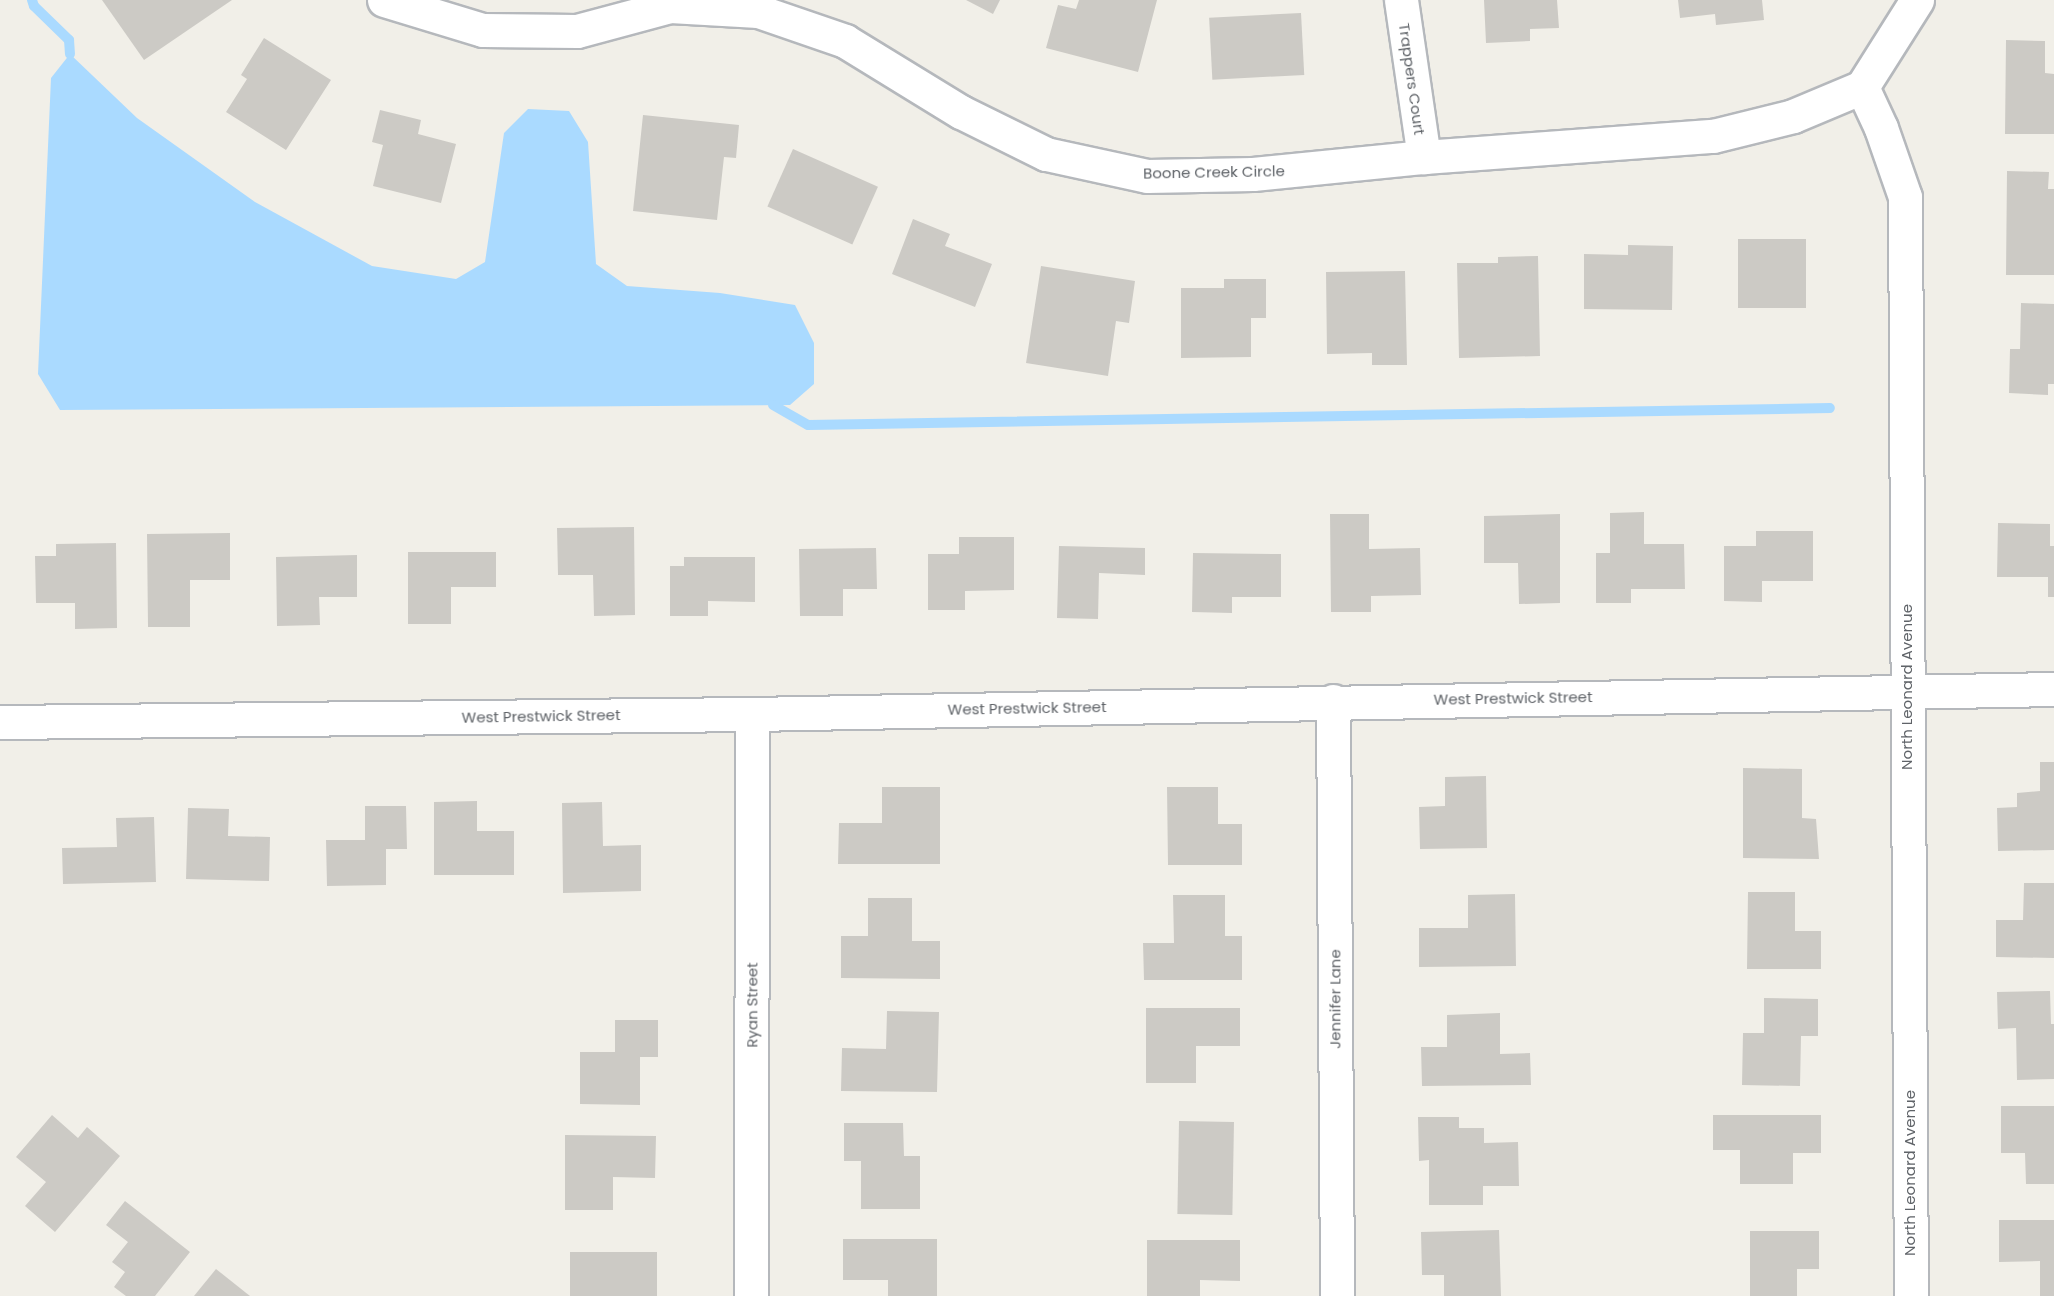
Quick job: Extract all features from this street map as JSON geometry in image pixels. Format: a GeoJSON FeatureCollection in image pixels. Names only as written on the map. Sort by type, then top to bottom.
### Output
{"type":"FeatureCollection","features":[{"type":"Feature","properties":{"kind":"street","name":"Boone Creek Circle"},"geometry":{"type":"LineString","coordinates":[[384,0],[483,30],[577,31],[670,6],[758,11],[845,41],[961,112],[1046,154],[1147,176],[1253,174],[1424,157],[1713,136],[1793,116],[1862,87]]}},
{"type":"Feature","properties":{"kind":"street","name":"Trappers Court"},"geometry":{"type":"LineString","coordinates":[[1401,0],[1424,157]]}},
{"type":"Feature","properties":{"kind":"street"},"geometry":{"type":"LineString","coordinates":[[1862,87],[1917,0]]}},
{"type":"Feature","properties":{"kind":"street","name":"North Leonard Avenue"},"geometry":{"type":"LineString","coordinates":[[1862,87],[1881,128],[1905,197],[1911,1296]]}},
{"type":"Feature","properties":{"kind":"street","name":"West Prestwick Street"},"geometry":{"type":"LineString","coordinates":[[0,722],[752,714],[2054,689]]}},
{"type":"Feature","properties":{"kind":"street","name":"Jennifer Lane"},"geometry":{"type":"LineString","coordinates":[[1333,702],[1337,1296]]}},
{"type":"Feature","properties":{"kind":"street","name":"Ryan Street"},"geometry":{"type":"LineString","coordinates":[[752,714],[752,1296]]}},
{"type":"Feature","properties":{"kind":"water"},"geometry":{"type":"Polygon","coordinates":[[[70,54],[137,118],[255,202],[372,266],[456,279],[485,262],[504,133],[528,109],[569,111],[588,142],[596,264],[627,286],[720,293],[795,305],[814,343],[814,384],[790,405],[60,410],[38,374],[51,78],[70,54]]]}},
{"type":"Feature","properties":{"kind":"building"},"geometry":{"type":"Polygon","coordinates":[[[102,0],[232,0],[144,60],[102,0]]]}},
{"type":"Feature","properties":{"kind":"building"},"geometry":{"type":"Polygon","coordinates":[[[966,0],[1000,0],[993,14],[966,0]]]}},
{"type":"Feature","properties":{"kind":"building"},"geometry":{"type":"Polygon","coordinates":[[[1079,0],[1157,0],[1138,72],[1046,48],[1058,5],[1076,9],[1079,0]]]}},
{"type":"Feature","properties":{"kind":"building"},"geometry":{"type":"Polygon","coordinates":[[[1484,0],[1557,0],[1559,28],[1530,29],[1530,41],[1486,43],[1484,0]]]}},
{"type":"Feature","properties":{"kind":"building"},"geometry":{"type":"Polygon","coordinates":[[[1678,0],[1762,0],[1764,20],[1716,25],[1715,14],[1680,18],[1678,0]]]}},
{"type":"Feature","properties":{"kind":"building"},"geometry":{"type":"Polygon","coordinates":[[[1301,13],[1304,75],[1212,80],[1209,18],[1301,13]]]}},
{"type":"Feature","properties":{"kind":"building"},"geometry":{"type":"Polygon","coordinates":[[[264,38],[331,80],[286,150],[226,112],[247,79],[241,75],[264,38]]]}},
{"type":"Feature","properties":{"kind":"building"},"geometry":{"type":"Polygon","coordinates":[[[2006,40],[2045,41],[2045,73],[2054,74],[2054,134],[2005,134],[2006,40]]]}},
{"type":"Feature","properties":{"kind":"building"},"geometry":{"type":"Polygon","coordinates":[[[380,110],[421,120],[418,134],[456,144],[441,203],[373,186],[383,145],[372,142],[380,110]]]}},
{"type":"Feature","properties":{"kind":"building"},"geometry":{"type":"Polygon","coordinates":[[[643,115],[739,125],[736,158],[724,157],[717,220],[633,211],[643,115]]]}},
{"type":"Feature","properties":{"kind":"building"},"geometry":{"type":"Polygon","coordinates":[[[793,149],[878,187],[852,244],[767,207],[793,149]]]}},
{"type":"Feature","properties":{"kind":"building"},"geometry":{"type":"Polygon","coordinates":[[[2007,171],[2049,172],[2048,189],[2054,189],[2054,275],[2006,275],[2007,171]]]}},
{"type":"Feature","properties":{"kind":"building"},"geometry":{"type":"Polygon","coordinates":[[[913,219],[950,234],[945,246],[992,264],[975,307],[892,274],[913,219]]]}},
{"type":"Feature","properties":{"kind":"building"},"geometry":{"type":"Polygon","coordinates":[[[1738,239],[1806,239],[1806,308],[1738,308],[1738,239]]]}},
{"type":"Feature","properties":{"kind":"building"},"geometry":{"type":"Polygon","coordinates":[[[1628,245],[1673,246],[1672,310],[1584,309],[1584,254],[1628,255],[1628,245]]]}},
{"type":"Feature","properties":{"kind":"building"},"geometry":{"type":"Polygon","coordinates":[[[1538,256],[1540,356],[1459,358],[1457,263],[1498,263],[1498,257],[1538,256]]]}},
{"type":"Feature","properties":{"kind":"building"},"geometry":{"type":"Polygon","coordinates":[[[1041,266],[1135,281],[1129,323],[1116,321],[1108,376],[1026,363],[1041,266]]]}},
{"type":"Feature","properties":{"kind":"building"},"geometry":{"type":"Polygon","coordinates":[[[1405,271],[1407,365],[1372,365],[1372,353],[1327,354],[1326,272],[1405,271]]]}},
{"type":"Feature","properties":{"kind":"building"},"geometry":{"type":"Polygon","coordinates":[[[1224,279],[1266,279],[1266,318],[1251,318],[1251,357],[1181,358],[1181,288],[1224,288],[1224,279]]]}},
{"type":"Feature","properties":{"kind":"building"},"geometry":{"type":"Polygon","coordinates":[[[2021,303],[2054,304],[2054,384],[2048,384],[2048,395],[2009,393],[2010,349],[2020,349],[2021,303]]]}},
{"type":"Feature","properties":{"kind":"building"},"geometry":{"type":"Polygon","coordinates":[[[1644,512],[1644,544],[1684,544],[1685,589],[1631,589],[1631,603],[1596,603],[1596,553],[1610,553],[1610,513],[1644,512]]]}},
{"type":"Feature","properties":{"kind":"building"},"geometry":{"type":"Polygon","coordinates":[[[1330,514],[1369,514],[1369,549],[1420,548],[1421,595],[1371,596],[1371,612],[1331,612],[1330,514]]]}},
{"type":"Feature","properties":{"kind":"building"},"geometry":{"type":"Polygon","coordinates":[[[1560,514],[1560,603],[1519,604],[1518,563],[1484,563],[1484,516],[1560,514]]]}},
{"type":"Feature","properties":{"kind":"building"},"geometry":{"type":"Polygon","coordinates":[[[1998,523],[2050,524],[2050,546],[2054,546],[2054,597],[2048,597],[2048,577],[1997,577],[1998,523]]]}},
{"type":"Feature","properties":{"kind":"building"},"geometry":{"type":"Polygon","coordinates":[[[634,527],[635,615],[594,616],[593,575],[558,575],[557,528],[634,527]]]}},
{"type":"Feature","properties":{"kind":"building"},"geometry":{"type":"Polygon","coordinates":[[[1756,531],[1813,531],[1813,581],[1762,581],[1762,602],[1724,601],[1724,546],[1756,546],[1756,531]]]}},
{"type":"Feature","properties":{"kind":"building"},"geometry":{"type":"Polygon","coordinates":[[[230,533],[230,580],[190,580],[190,627],[148,627],[147,534],[230,533]]]}},
{"type":"Feature","properties":{"kind":"building"},"geometry":{"type":"Polygon","coordinates":[[[959,537],[1014,537],[1014,590],[965,591],[965,610],[928,610],[928,554],[959,554],[959,537]]]}},
{"type":"Feature","properties":{"kind":"building"},"geometry":{"type":"Polygon","coordinates":[[[116,543],[117,628],[75,629],[75,603],[36,603],[35,556],[56,556],[56,544],[116,543]]]}},
{"type":"Feature","properties":{"kind":"building"},"geometry":{"type":"Polygon","coordinates":[[[1059,546],[1145,548],[1145,575],[1099,573],[1098,619],[1057,618],[1059,546]]]}},
{"type":"Feature","properties":{"kind":"building"},"geometry":{"type":"Polygon","coordinates":[[[876,548],[877,589],[843,589],[843,616],[800,616],[799,549],[876,548]]]}},
{"type":"Feature","properties":{"kind":"building"},"geometry":{"type":"Polygon","coordinates":[[[408,552],[496,552],[496,587],[451,587],[451,624],[408,624],[408,552]]]}},
{"type":"Feature","properties":{"kind":"building"},"geometry":{"type":"Polygon","coordinates":[[[1193,553],[1281,554],[1281,597],[1232,597],[1232,613],[1192,612],[1193,553]]]}},
{"type":"Feature","properties":{"kind":"building"},"geometry":{"type":"Polygon","coordinates":[[[357,555],[357,597],[319,597],[320,625],[277,626],[276,557],[357,555]]]}},
{"type":"Feature","properties":{"kind":"building"},"geometry":{"type":"Polygon","coordinates":[[[684,557],[755,557],[755,602],[708,601],[708,616],[670,616],[670,566],[684,566],[684,557]]]}},
{"type":"Feature","properties":{"kind":"building"},"geometry":{"type":"Polygon","coordinates":[[[2040,762],[2054,762],[2054,850],[1998,851],[1997,808],[2017,807],[2017,793],[2040,791],[2040,762]]]}},
{"type":"Feature","properties":{"kind":"building"},"geometry":{"type":"Polygon","coordinates":[[[1743,768],[1802,769],[1802,818],[1816,819],[1819,859],[1743,858],[1743,768]]]}},
{"type":"Feature","properties":{"kind":"building"},"geometry":{"type":"Polygon","coordinates":[[[1486,776],[1487,848],[1420,849],[1419,807],[1445,806],[1445,777],[1486,776]]]}},
{"type":"Feature","properties":{"kind":"building"},"geometry":{"type":"Polygon","coordinates":[[[882,787],[940,787],[940,864],[838,864],[839,823],[882,823],[882,787]]]}},
{"type":"Feature","properties":{"kind":"building"},"geometry":{"type":"Polygon","coordinates":[[[1167,787],[1218,787],[1218,824],[1242,824],[1242,865],[1168,865],[1167,787]]]}},
{"type":"Feature","properties":{"kind":"building"},"geometry":{"type":"Polygon","coordinates":[[[477,801],[477,831],[514,831],[514,875],[434,875],[434,802],[477,801]]]}},
{"type":"Feature","properties":{"kind":"building"},"geometry":{"type":"Polygon","coordinates":[[[602,802],[603,846],[641,845],[641,891],[563,893],[562,803],[602,802]]]}},
{"type":"Feature","properties":{"kind":"building"},"geometry":{"type":"Polygon","coordinates":[[[365,806],[406,806],[407,849],[386,849],[386,885],[327,886],[326,840],[365,840],[365,806]]]}},
{"type":"Feature","properties":{"kind":"building"},"geometry":{"type":"Polygon","coordinates":[[[188,808],[229,809],[228,836],[270,837],[269,881],[186,879],[188,808]]]}},
{"type":"Feature","properties":{"kind":"building"},"geometry":{"type":"Polygon","coordinates":[[[154,817],[156,882],[63,884],[62,848],[117,847],[116,818],[154,817]]]}},
{"type":"Feature","properties":{"kind":"building"},"geometry":{"type":"Polygon","coordinates":[[[2024,883],[2054,883],[2054,958],[1996,957],[1996,920],[2023,920],[2024,883]]]}},
{"type":"Feature","properties":{"kind":"building"},"geometry":{"type":"Polygon","coordinates":[[[1748,892],[1795,892],[1795,931],[1821,931],[1821,969],[1747,969],[1748,892]]]}},
{"type":"Feature","properties":{"kind":"building"},"geometry":{"type":"Polygon","coordinates":[[[1515,894],[1516,966],[1419,967],[1419,928],[1468,928],[1468,895],[1515,894]]]}},
{"type":"Feature","properties":{"kind":"building"},"geometry":{"type":"Polygon","coordinates":[[[1173,895],[1225,895],[1225,936],[1242,936],[1242,980],[1144,980],[1143,943],[1174,943],[1173,895]]]}},
{"type":"Feature","properties":{"kind":"building"},"geometry":{"type":"Polygon","coordinates":[[[868,898],[912,898],[912,941],[940,941],[940,979],[841,978],[841,936],[868,936],[868,898]]]}},
{"type":"Feature","properties":{"kind":"building"},"geometry":{"type":"Polygon","coordinates":[[[2050,991],[2051,1024],[2054,1024],[2054,1079],[2017,1080],[2016,1028],[1998,1029],[1997,992],[2050,991]]]}},
{"type":"Feature","properties":{"kind":"building"},"geometry":{"type":"Polygon","coordinates":[[[1764,998],[1818,999],[1818,1036],[1801,1036],[1800,1086],[1742,1085],[1743,1033],[1764,1033],[1764,998]]]}},
{"type":"Feature","properties":{"kind":"building"},"geometry":{"type":"Polygon","coordinates":[[[1146,1008],[1240,1008],[1240,1046],[1196,1046],[1196,1083],[1146,1083],[1146,1008]]]}},
{"type":"Feature","properties":{"kind":"building"},"geometry":{"type":"Polygon","coordinates":[[[887,1011],[939,1012],[937,1092],[841,1091],[842,1048],[886,1049],[887,1011]]]}},
{"type":"Feature","properties":{"kind":"building"},"geometry":{"type":"Polygon","coordinates":[[[1500,1013],[1500,1054],[1530,1053],[1531,1085],[1422,1086],[1421,1047],[1447,1047],[1447,1015],[1500,1013]]]}},
{"type":"Feature","properties":{"kind":"building"},"geometry":{"type":"Polygon","coordinates":[[[615,1020],[658,1020],[658,1057],[640,1057],[640,1105],[580,1104],[580,1052],[615,1052],[615,1020]]]}},
{"type":"Feature","properties":{"kind":"building"},"geometry":{"type":"Polygon","coordinates":[[[2001,1106],[2054,1106],[2054,1184],[2026,1184],[2025,1153],[2001,1153],[2001,1106]]]}},
{"type":"Feature","properties":{"kind":"building"},"geometry":{"type":"Polygon","coordinates":[[[52,1115],[78,1138],[87,1127],[120,1156],[55,1232],[25,1206],[46,1182],[16,1157],[52,1115]]]}},
{"type":"Feature","properties":{"kind":"building"},"geometry":{"type":"Polygon","coordinates":[[[1713,1115],[1821,1115],[1821,1153],[1793,1153],[1793,1184],[1740,1184],[1740,1150],[1713,1150],[1713,1115]]]}},
{"type":"Feature","properties":{"kind":"building"},"geometry":{"type":"Polygon","coordinates":[[[1418,1117],[1459,1117],[1459,1128],[1484,1128],[1484,1143],[1518,1142],[1519,1186],[1483,1186],[1483,1205],[1429,1205],[1429,1160],[1419,1161],[1418,1117]]]}},
{"type":"Feature","properties":{"kind":"building"},"geometry":{"type":"Polygon","coordinates":[[[1179,1121],[1234,1122],[1232,1215],[1177,1214],[1179,1121]]]}},
{"type":"Feature","properties":{"kind":"building"},"geometry":{"type":"Polygon","coordinates":[[[844,1123],[903,1123],[904,1156],[920,1156],[920,1209],[861,1209],[861,1161],[844,1161],[844,1123]]]}},
{"type":"Feature","properties":{"kind":"building"},"geometry":{"type":"Polygon","coordinates":[[[565,1135],[656,1136],[655,1178],[613,1177],[613,1210],[565,1210],[565,1135]]]}},
{"type":"Feature","properties":{"kind":"building"},"geometry":{"type":"Polygon","coordinates":[[[125,1201],[190,1252],[155,1296],[126,1296],[114,1287],[125,1272],[112,1262],[128,1242],[106,1225],[125,1201]]]}},
{"type":"Feature","properties":{"kind":"building"},"geometry":{"type":"Polygon","coordinates":[[[1999,1220],[2054,1220],[2054,1296],[2040,1296],[2040,1261],[1999,1262],[1999,1220]]]}},
{"type":"Feature","properties":{"kind":"building"},"geometry":{"type":"Polygon","coordinates":[[[1499,1230],[1501,1296],[1444,1296],[1444,1275],[1422,1275],[1421,1232],[1499,1230]]]}},
{"type":"Feature","properties":{"kind":"building"},"geometry":{"type":"Polygon","coordinates":[[[1750,1231],[1819,1231],[1819,1269],[1797,1269],[1797,1296],[1750,1296],[1750,1231]]]}},
{"type":"Feature","properties":{"kind":"building"},"geometry":{"type":"Polygon","coordinates":[[[843,1239],[937,1239],[937,1296],[888,1296],[888,1280],[843,1280],[843,1239]]]}},
{"type":"Feature","properties":{"kind":"building"},"geometry":{"type":"Polygon","coordinates":[[[1147,1240],[1240,1240],[1240,1281],[1200,1280],[1200,1296],[1147,1296],[1147,1240]]]}},
{"type":"Feature","properties":{"kind":"building"},"geometry":{"type":"Polygon","coordinates":[[[570,1252],[657,1252],[657,1296],[570,1296],[570,1252]]]}},
{"type":"Feature","properties":{"kind":"building"},"geometry":{"type":"Polygon","coordinates":[[[216,1269],[250,1296],[194,1296],[216,1269]]]}},
{"type":"Feature","properties":{"kind":"waterway"},"geometry":{"type":"LineString","coordinates":[[32,0],[34,6],[69,40],[70,54]]}},
{"type":"Feature","properties":{"kind":"waterway"},"geometry":{"type":"LineString","coordinates":[[773,405],[808,425],[1830,408]]}}]}
